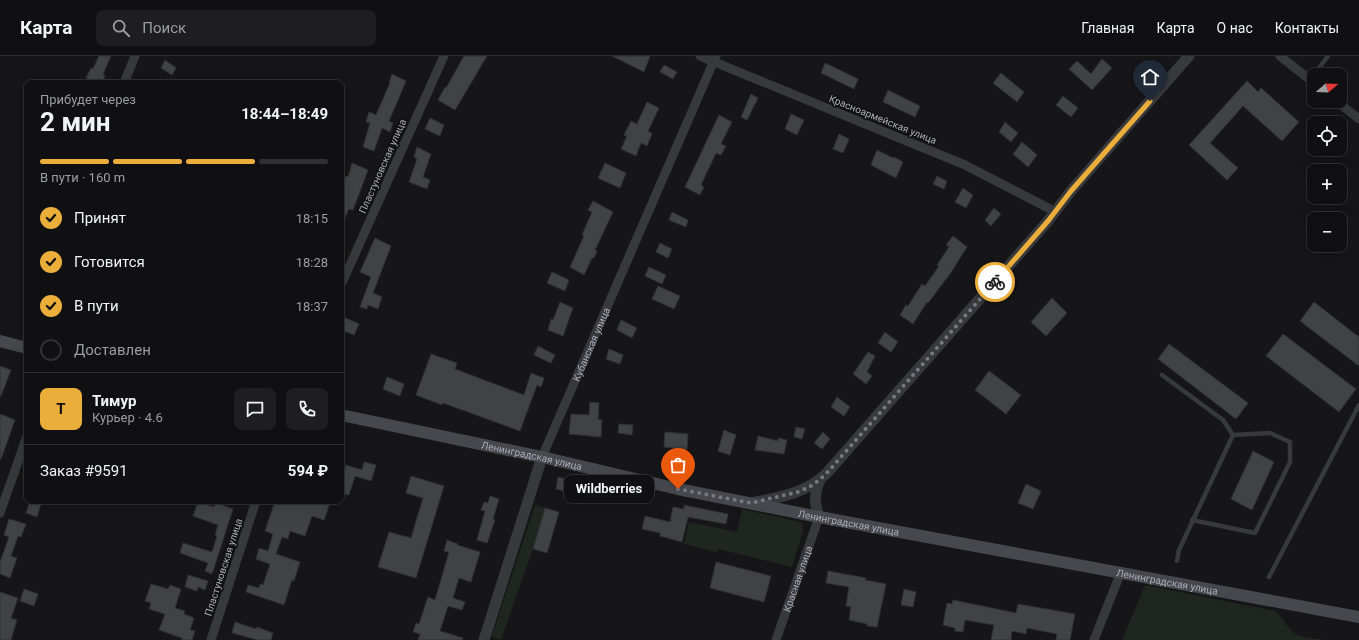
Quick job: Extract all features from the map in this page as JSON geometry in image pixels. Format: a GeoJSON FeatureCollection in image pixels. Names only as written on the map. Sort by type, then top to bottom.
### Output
{"type":"FeatureCollection","features":[{"type":"Feature","properties":{"kind":"main road"},"geometry":{"type":"LineString","coordinates":[[0,341],[24,347]]}},
{"type":"Feature","properties":{"kind":"main road","name":"Ленинградская улица"},"geometry":{"type":"LineString","coordinates":[[344,415],[678,489],[819,517],[1359,617]]}},
{"type":"Feature","properties":{"kind":"street"},"geometry":{"type":"LineString","coordinates":[[125,80],[136,56]]}},
{"type":"Feature","properties":{"kind":"street","name":"Пластуновская улица"},"geometry":{"type":"LineString","coordinates":[[344,278],[444,56]]}},
{"type":"Feature","properties":{"kind":"street","name":"Красноармейская улица"},"geometry":{"type":"LineString","coordinates":[[700,56],[715,59],[965,165],[1054,211]]}},
{"type":"Feature","properties":{"kind":"street"},"geometry":{"type":"LineString","coordinates":[[819,517],[814,500],[815,491],[820,480],[1048,221],[1054,211],[1189,56]]}},
{"type":"Feature","properties":{"kind":"street"},"geometry":{"type":"LineString","coordinates":[[1280,56],[1307,77]]}},
{"type":"Feature","properties":{"kind":"street","name":"Кубанская улица"},"geometry":{"type":"LineString","coordinates":[[484,640],[542,458],[715,59]]}},
{"type":"Feature","properties":{"kind":"street"},"geometry":{"type":"LineString","coordinates":[[1345,108],[1359,119]]}},
{"type":"Feature","properties":{"kind":"street"},"geometry":{"type":"LineString","coordinates":[[0,513],[24,445]]}},
{"type":"Feature","properties":{"kind":"street"},"geometry":{"type":"LineString","coordinates":[[751,503],[798,492],[820,480]]}},
{"type":"Feature","properties":{"kind":"street","name":"Пластуновская улица"},"geometry":{"type":"LineString","coordinates":[[211,640],[255,504]]}},
{"type":"Feature","properties":{"kind":"street","name":"Красная улица"},"geometry":{"type":"LineString","coordinates":[[776,640],[819,517]]}},
{"type":"Feature","properties":{"kind":"street"},"geometry":{"type":"LineString","coordinates":[[1094,640],[1121,572]]}},
{"type":"Feature","properties":{"kind":"lane"},"geometry":{"type":"LineString","coordinates":[[1320,68],[1328,56]]}},
{"type":"Feature","properties":{"kind":"lane"},"geometry":{"type":"LineString","coordinates":[[1162,375],[1223,420],[1233,435]]}},
{"type":"Feature","properties":{"kind":"lane"},"geometry":{"type":"LineString","coordinates":[[1269,577],[1359,405]]}},
{"type":"Feature","properties":{"kind":"lane"},"geometry":{"type":"LineString","coordinates":[[1192,520],[1255,533],[1290,462],[1290,442],[1270,433],[1233,435]]}},
{"type":"Feature","properties":{"kind":"lane"},"geometry":{"type":"LineString","coordinates":[[1177,561],[1179,550],[1192,520],[1233,435]]}},
{"type":"Feature","properties":{"kind":"shaded area"},"geometry":{"type":"Polygon","coordinates":[[[535,505],[545,508],[533,549],[501,640],[492,636],[535,505]]]}},
{"type":"Feature","properties":{"kind":"shaded area"},"geometry":{"type":"Polygon","coordinates":[[[742,509],[802,523],[803,531],[792,567],[718,549],[717,552],[684,544],[689,522],[737,532],[742,509]]]}},
{"type":"Feature","properties":{"kind":"shaded area"},"geometry":{"type":"Polygon","coordinates":[[[1145,585],[1275,611],[1296,634],[1303,637],[1323,640],[1122,640],[1145,585]]]}},
{"type":"Feature","properties":{"kind":"building"},"geometry":{"type":"Polygon","coordinates":[[[99,56],[111,56],[103,74],[105,76],[103,80],[90,80],[86,78],[91,68],[93,69],[99,56]]]}},
{"type":"Feature","properties":{"kind":"building"},"geometry":{"type":"Polygon","coordinates":[[[464,56],[487,56],[455,110],[438,100],[464,56]]]}},
{"type":"Feature","properties":{"kind":"building"},"geometry":{"type":"Polygon","coordinates":[[[612,56],[650,56],[644,72],[612,56]]]}},
{"type":"Feature","properties":{"kind":"building"},"geometry":{"type":"Polygon","coordinates":[[[1102,59],[1112,68],[1092,90],[1069,69],[1077,61],[1091,74],[1102,59]]]}},
{"type":"Feature","properties":{"kind":"building"},"geometry":{"type":"Polygon","coordinates":[[[165,60],[176,68],[172,75],[161,68],[165,60]]]}},
{"type":"Feature","properties":{"kind":"building"},"geometry":{"type":"Polygon","coordinates":[[[825,63],[858,79],[854,89],[821,73],[825,63]]]}},
{"type":"Feature","properties":{"kind":"building"},"geometry":{"type":"Polygon","coordinates":[[[664,65],[677,72],[673,79],[660,72],[664,65]]]}},
{"type":"Feature","properties":{"kind":"building"},"geometry":{"type":"Polygon","coordinates":[[[1001,73],[1024,92],[1017,102],[993,83],[1001,73]]]}},
{"type":"Feature","properties":{"kind":"building"},"geometry":{"type":"Polygon","coordinates":[[[392,74],[406,81],[389,121],[393,123],[390,132],[382,128],[374,151],[363,147],[370,123],[366,122],[369,112],[376,115],[390,83],[392,74]]]}},
{"type":"Feature","properties":{"kind":"building"},"geometry":{"type":"Polygon","coordinates":[[[1247,81],[1258,92],[1261,88],[1299,122],[1282,141],[1243,106],[1210,143],[1238,168],[1227,180],[1189,145],[1247,81]]]}},
{"type":"Feature","properties":{"kind":"building"},"geometry":{"type":"Polygon","coordinates":[[[888,90],[920,106],[915,117],[883,102],[888,90]]]}},
{"type":"Feature","properties":{"kind":"building"},"geometry":{"type":"Polygon","coordinates":[[[751,94],[758,98],[747,120],[741,117],[751,94]]]}},
{"type":"Feature","properties":{"kind":"building"},"geometry":{"type":"Polygon","coordinates":[[[1063,96],[1078,108],[1071,117],[1056,105],[1063,96]]]}},
{"type":"Feature","properties":{"kind":"building"},"geometry":{"type":"Polygon","coordinates":[[[647,102],[659,108],[648,131],[652,134],[647,146],[641,143],[636,156],[621,149],[627,136],[624,135],[631,121],[637,124],[647,102]]]}},
{"type":"Feature","properties":{"kind":"building"},"geometry":{"type":"Polygon","coordinates":[[[791,114],[804,120],[797,135],[785,129],[791,114]]]}},
{"type":"Feature","properties":{"kind":"building"},"geometry":{"type":"Polygon","coordinates":[[[719,115],[732,122],[721,144],[726,146],[721,155],[716,153],[701,185],[704,187],[700,195],[685,187],[719,115]]]}},
{"type":"Feature","properties":{"kind":"building"},"geometry":{"type":"Polygon","coordinates":[[[430,118],[444,125],[440,136],[425,129],[430,118]]]}},
{"type":"Feature","properties":{"kind":"building"},"geometry":{"type":"Polygon","coordinates":[[[1005,122],[1018,133],[1011,142],[999,132],[1005,122]]]}},
{"type":"Feature","properties":{"kind":"building"},"geometry":{"type":"Polygon","coordinates":[[[839,134],[849,139],[843,153],[833,149],[839,134]]]}},
{"type":"Feature","properties":{"kind":"building"},"geometry":{"type":"Polygon","coordinates":[[[1022,142],[1037,155],[1028,167],[1013,154],[1022,142]]]}},
{"type":"Feature","properties":{"kind":"building"},"geometry":{"type":"Polygon","coordinates":[[[417,147],[431,154],[423,177],[430,180],[427,189],[409,182],[417,159],[414,157],[417,147]]]}},
{"type":"Feature","properties":{"kind":"building"},"geometry":{"type":"Polygon","coordinates":[[[877,150],[903,162],[896,178],[871,165],[877,150]]]}},
{"type":"Feature","properties":{"kind":"building"},"geometry":{"type":"Polygon","coordinates":[[[352,163],[368,170],[353,210],[349,209],[344,220],[344,181],[346,176],[348,177],[352,163]]]}},
{"type":"Feature","properties":{"kind":"building"},"geometry":{"type":"Polygon","coordinates":[[[605,163],[626,173],[620,188],[598,178],[605,163]]]}},
{"type":"Feature","properties":{"kind":"building"},"geometry":{"type":"Polygon","coordinates":[[[937,176],[947,181],[944,189],[933,184],[937,176]]]}},
{"type":"Feature","properties":{"kind":"building"},"geometry":{"type":"Polygon","coordinates":[[[963,188],[973,195],[966,208],[955,202],[963,188]]]}},
{"type":"Feature","properties":{"kind":"building"},"geometry":{"type":"Polygon","coordinates":[[[593,201],[613,212],[595,250],[597,251],[594,258],[592,258],[584,275],[570,267],[584,236],[582,235],[592,212],[588,210],[593,201]]]}},
{"type":"Feature","properties":{"kind":"building"},"geometry":{"type":"Polygon","coordinates":[[[994,208],[1001,214],[991,226],[985,220],[994,208]]]}},
{"type":"Feature","properties":{"kind":"building"},"geometry":{"type":"Polygon","coordinates":[[[672,212],[688,220],[686,227],[669,220],[672,212]]]}},
{"type":"Feature","properties":{"kind":"building"},"geometry":{"type":"Polygon","coordinates":[[[953,236],[967,247],[950,274],[928,303],[927,302],[913,324],[900,315],[906,305],[908,306],[922,284],[925,286],[939,266],[937,265],[949,247],[946,245],[953,236]]]}},
{"type":"Feature","properties":{"kind":"building"},"geometry":{"type":"Polygon","coordinates":[[[375,238],[391,246],[373,293],[382,297],[378,309],[368,305],[367,309],[360,307],[371,277],[360,272],[375,238]]]}},
{"type":"Feature","properties":{"kind":"building"},"geometry":{"type":"Polygon","coordinates":[[[660,243],[672,249],[668,258],[656,252],[660,243]]]}},
{"type":"Feature","properties":{"kind":"building"},"geometry":{"type":"Polygon","coordinates":[[[649,267],[666,275],[662,284],[645,276],[649,267]]]}},
{"type":"Feature","properties":{"kind":"building"},"geometry":{"type":"Polygon","coordinates":[[[552,272],[569,280],[565,291],[547,283],[552,272]]]}},
{"type":"Feature","properties":{"kind":"building"},"geometry":{"type":"Polygon","coordinates":[[[658,286],[680,296],[674,309],[652,299],[658,286]]]}},
{"type":"Feature","properties":{"kind":"building"},"geometry":{"type":"Polygon","coordinates":[[[1052,298],[1067,313],[1046,336],[1031,322],[1052,298]]]}},
{"type":"Feature","properties":{"kind":"building"},"geometry":{"type":"Polygon","coordinates":[[[560,302],[573,308],[563,336],[548,330],[551,319],[553,320],[560,302]]]}},
{"type":"Feature","properties":{"kind":"building"},"geometry":{"type":"Polygon","coordinates":[[[1314,302],[1359,337],[1359,366],[1300,321],[1314,302]]]}},
{"type":"Feature","properties":{"kind":"building"},"geometry":{"type":"Polygon","coordinates":[[[344,317],[359,324],[354,335],[344,331],[344,317]]]}},
{"type":"Feature","properties":{"kind":"building"},"geometry":{"type":"Polygon","coordinates":[[[621,320],[637,328],[632,338],[617,330],[621,320]]]}},
{"type":"Feature","properties":{"kind":"building"},"geometry":{"type":"Polygon","coordinates":[[[885,332],[898,342],[891,352],[878,343],[885,332]]]}},
{"type":"Feature","properties":{"kind":"building"},"geometry":{"type":"Polygon","coordinates":[[[1283,334],[1356,389],[1339,412],[1266,356],[1283,334]]]}},
{"type":"Feature","properties":{"kind":"building"},"geometry":{"type":"Polygon","coordinates":[[[1169,344],[1248,403],[1236,419],[1158,359],[1169,344]]]}},
{"type":"Feature","properties":{"kind":"building"},"geometry":{"type":"Polygon","coordinates":[[[538,346],[555,355],[551,363],[534,355],[538,346]]]}},
{"type":"Feature","properties":{"kind":"building"},"geometry":{"type":"Polygon","coordinates":[[[609,349],[623,355],[620,364],[606,359],[609,349]]]}},
{"type":"Feature","properties":{"kind":"building"},"geometry":{"type":"Polygon","coordinates":[[[868,352],[875,356],[867,372],[872,376],[866,384],[853,374],[868,352]]]}},
{"type":"Feature","properties":{"kind":"building"},"geometry":{"type":"Polygon","coordinates":[[[431,354],[457,363],[455,369],[524,395],[531,373],[544,378],[541,387],[537,385],[520,431],[443,403],[442,405],[416,395],[431,354]]]}},
{"type":"Feature","properties":{"kind":"building"},"geometry":{"type":"Polygon","coordinates":[[[0,366],[11,370],[1,396],[0,396],[0,366]]]}},
{"type":"Feature","properties":{"kind":"building"},"geometry":{"type":"Polygon","coordinates":[[[989,371],[1021,395],[1006,414],[975,390],[989,371]]]}},
{"type":"Feature","properties":{"kind":"building"},"geometry":{"type":"Polygon","coordinates":[[[387,377],[404,384],[400,396],[383,389],[387,377]]]}},
{"type":"Feature","properties":{"kind":"building"},"geometry":{"type":"Polygon","coordinates":[[[837,397],[850,407],[844,416],[831,407],[837,397]]]}},
{"type":"Feature","properties":{"kind":"building"},"geometry":{"type":"Polygon","coordinates":[[[590,402],[599,403],[598,419],[602,420],[601,437],[569,434],[571,414],[589,415],[590,402]]]}},
{"type":"Feature","properties":{"kind":"building"},"geometry":{"type":"Polygon","coordinates":[[[0,414],[15,420],[1,459],[0,459],[0,414]]]}},
{"type":"Feature","properties":{"kind":"building"},"geometry":{"type":"Polygon","coordinates":[[[619,424],[633,425],[632,435],[618,433],[619,424]]]}},
{"type":"Feature","properties":{"kind":"building"},"geometry":{"type":"Polygon","coordinates":[[[796,427],[805,429],[802,439],[794,437],[796,427]]]}},
{"type":"Feature","properties":{"kind":"building"},"geometry":{"type":"Polygon","coordinates":[[[724,430],[736,435],[730,455],[718,451],[724,430]]]}},
{"type":"Feature","properties":{"kind":"building"},"geometry":{"type":"Polygon","coordinates":[[[665,432],[688,434],[687,450],[664,447],[665,432]]]}},
{"type":"Feature","properties":{"kind":"building"},"geometry":{"type":"Polygon","coordinates":[[[823,432],[830,439],[822,449],[814,443],[823,432]]]}},
{"type":"Feature","properties":{"kind":"building"},"geometry":{"type":"Polygon","coordinates":[[[758,436],[778,441],[778,438],[787,440],[784,454],[755,450],[758,436]]]}},
{"type":"Feature","properties":{"kind":"building"},"geometry":{"type":"Polygon","coordinates":[[[1253,451],[1274,462],[1252,510],[1231,499],[1253,451]]]}},
{"type":"Feature","properties":{"kind":"building"},"geometry":{"type":"Polygon","coordinates":[[[364,462],[376,465],[371,481],[355,476],[349,495],[344,494],[344,473],[346,465],[362,470],[364,462]]]}},
{"type":"Feature","properties":{"kind":"building"},"geometry":{"type":"Polygon","coordinates":[[[411,476],[444,486],[416,578],[378,567],[389,532],[411,538],[423,498],[406,493],[411,476]]]}},
{"type":"Feature","properties":{"kind":"building"},"geometry":{"type":"Polygon","coordinates":[[[558,477],[629,493],[627,502],[589,493],[588,497],[556,489],[558,477]]]}},
{"type":"Feature","properties":{"kind":"building"},"geometry":{"type":"Polygon","coordinates":[[[1026,484],[1041,491],[1033,509],[1018,503],[1026,484]]]}},
{"type":"Feature","properties":{"kind":"building"},"geometry":{"type":"Polygon","coordinates":[[[490,496],[499,499],[493,519],[495,520],[487,543],[477,540],[485,511],[481,510],[484,502],[488,503],[490,496]]]}},
{"type":"Feature","properties":{"kind":"building"},"geometry":{"type":"Polygon","coordinates":[[[29,504],[41,504],[37,517],[26,513],[29,504]]]}},
{"type":"Feature","properties":{"kind":"building"},"geometry":{"type":"Polygon","coordinates":[[[197,504],[204,504],[214,507],[216,504],[219,504],[233,509],[212,574],[205,571],[208,563],[180,553],[183,543],[212,552],[217,536],[215,535],[218,525],[193,516],[197,504]]]}},
{"type":"Feature","properties":{"kind":"building"},"geometry":{"type":"Polygon","coordinates":[[[274,504],[330,504],[324,520],[312,516],[305,536],[290,531],[288,539],[282,537],[276,554],[300,562],[294,581],[292,580],[284,605],[246,592],[248,585],[259,588],[260,584],[263,585],[270,564],[256,559],[259,548],[268,551],[273,534],[265,531],[274,504]]]}},
{"type":"Feature","properties":{"kind":"building"},"geometry":{"type":"Polygon","coordinates":[[[684,505],[728,514],[726,524],[688,517],[682,542],[660,536],[660,533],[642,529],[645,516],[670,522],[673,507],[684,509],[684,505]]]}},
{"type":"Feature","properties":{"kind":"building"},"geometry":{"type":"Polygon","coordinates":[[[545,508],[559,512],[547,553],[533,549],[545,508]]]}},
{"type":"Feature","properties":{"kind":"building"},"geometry":{"type":"Polygon","coordinates":[[[9,519],[26,524],[21,537],[18,536],[11,556],[17,558],[10,578],[0,574],[0,562],[9,537],[4,535],[9,519]]]}},
{"type":"Feature","properties":{"kind":"building"},"geometry":{"type":"Polygon","coordinates":[[[447,540],[458,544],[457,545],[480,552],[471,582],[459,578],[453,598],[465,602],[462,610],[448,606],[440,631],[463,638],[462,640],[418,640],[420,634],[413,632],[416,623],[419,624],[428,597],[435,600],[449,552],[444,551],[447,540]]]}},
{"type":"Feature","properties":{"kind":"building"},"geometry":{"type":"Polygon","coordinates":[[[716,562],[771,576],[764,602],[710,588],[716,562]]]}},
{"type":"Feature","properties":{"kind":"building"},"geometry":{"type":"Polygon","coordinates":[[[828,571],[866,578],[865,580],[886,584],[877,627],[867,626],[867,624],[849,620],[851,607],[846,606],[849,587],[826,583],[828,571]]]}},
{"type":"Feature","properties":{"kind":"building"},"geometry":{"type":"Polygon","coordinates":[[[188,575],[208,581],[205,590],[198,587],[197,591],[185,587],[188,575]]]}},
{"type":"Feature","properties":{"kind":"building"},"geometry":{"type":"Polygon","coordinates":[[[151,584],[168,589],[170,585],[181,589],[175,608],[185,611],[184,614],[194,618],[190,630],[195,631],[192,640],[182,640],[182,638],[159,630],[165,614],[149,609],[151,603],[145,601],[151,584]]]}},
{"type":"Feature","properties":{"kind":"building"},"geometry":{"type":"Polygon","coordinates":[[[24,589],[38,594],[34,606],[20,601],[24,589]]]}},
{"type":"Feature","properties":{"kind":"building"},"geometry":{"type":"Polygon","coordinates":[[[904,589],[916,592],[913,607],[901,605],[904,589]]]}},
{"type":"Feature","properties":{"kind":"building"},"geometry":{"type":"Polygon","coordinates":[[[0,592],[18,598],[11,618],[17,620],[11,640],[0,640],[0,592]]]}},
{"type":"Feature","properties":{"kind":"building"},"geometry":{"type":"Polygon","coordinates":[[[953,600],[1016,613],[1018,604],[1075,614],[1070,640],[1056,640],[1057,634],[1027,628],[1026,634],[1012,631],[1011,640],[991,640],[994,625],[965,620],[963,632],[955,631],[955,628],[943,625],[947,603],[952,604],[953,600]]]}},
{"type":"Feature","properties":{"kind":"building"},"geometry":{"type":"Polygon","coordinates":[[[235,622],[256,629],[257,627],[273,633],[271,640],[258,640],[232,633],[235,622]]]}},
{"type":"Feature","properties":{"kind":"way so far"},"geometry":{"type":"LineString","coordinates":[[678,489],[751,503],[788,496],[813,485],[826,474],[995,282]]}},
{"type":"Feature","properties":{"kind":"place","name":"Wildberries"},"geometry":{"type":"Point","coordinates":[678,489]}},
{"type":"Feature","properties":{"kind":"route"},"geometry":{"type":"LineString","coordinates":[[995,282],[1048,221],[1054,211],[1071,191],[1150,101]]}}]}
